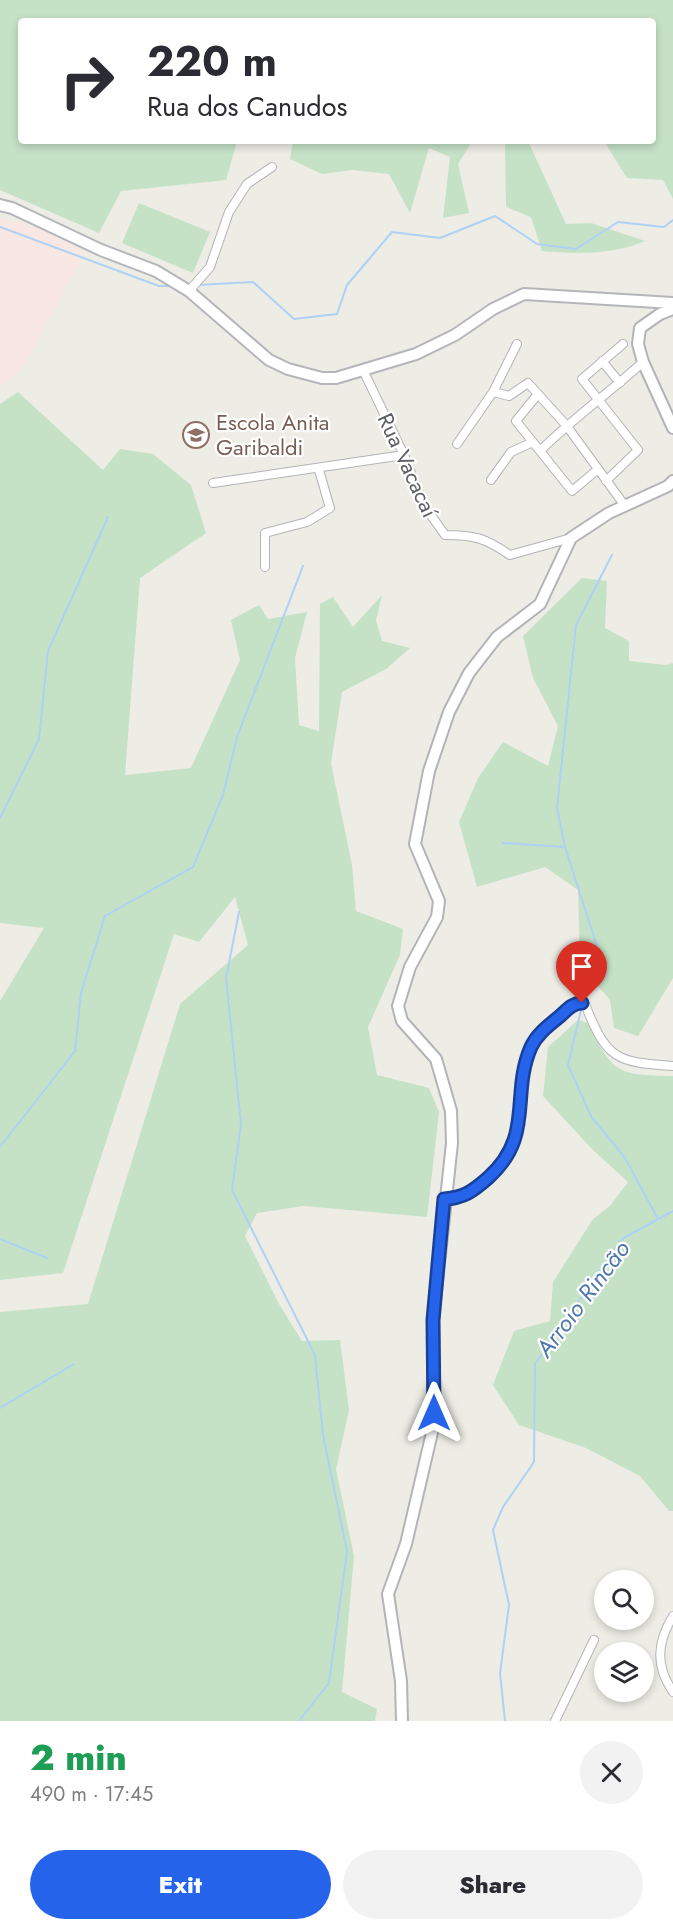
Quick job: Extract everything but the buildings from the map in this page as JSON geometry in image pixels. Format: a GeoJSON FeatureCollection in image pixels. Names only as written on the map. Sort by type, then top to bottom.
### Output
{"type":"FeatureCollection","features":[{"type":"Feature","properties":{"kind":"street"},"geometry":{"type":"LineString","coordinates":[[183,287],[210,267],[229,212],[247,184],[272,167]]}},
{"type":"Feature","properties":{"kind":"street"},"geometry":{"type":"LineString","coordinates":[[0,205],[12,208],[183,287],[269,360],[288,369],[322,378],[336,378],[416,354],[455,335],[493,309],[524,294],[673,303]]}},
{"type":"Feature","properties":{"kind":"street"},"geometry":{"type":"LineString","coordinates":[[673,309],[660,314],[640,328],[638,344],[673,428]]}},
{"type":"Feature","properties":{"kind":"street"},"geometry":{"type":"LineString","coordinates":[[457,444],[493,392],[517,344]]}},
{"type":"Feature","properties":{"kind":"street"},"geometry":{"type":"LineString","coordinates":[[606,481],[638,450],[582,379],[623,344]]}},
{"type":"Feature","properties":{"kind":"street"},"geometry":{"type":"LineString","coordinates":[[603,361],[620,383]]}},
{"type":"Feature","properties":{"kind":"street"},"geometry":{"type":"LineString","coordinates":[[540,452],[566,425],[599,402],[644,362]]}},
{"type":"Feature","properties":{"kind":"street","name":"Rua Vacacaí"},"geometry":{"type":"LineString","coordinates":[[363,370],[404,455],[423,504],[445,535],[472,535],[486,539],[510,555],[571,538]]}},
{"type":"Feature","properties":{"kind":"street"},"geometry":{"type":"LineString","coordinates":[[493,392],[509,396],[526,383],[566,425],[625,506]]}},
{"type":"Feature","properties":{"kind":"street"},"geometry":{"type":"LineString","coordinates":[[538,394],[516,421],[532,442],[572,490],[597,470]]}},
{"type":"Feature","properties":{"kind":"street"},"geometry":{"type":"LineString","coordinates":[[491,480],[510,452],[532,442]]}},
{"type":"Feature","properties":{"kind":"street"},"geometry":{"type":"LineString","coordinates":[[213,483],[319,470],[404,455]]}},
{"type":"Feature","properties":{"kind":"street"},"geometry":{"type":"LineString","coordinates":[[265,567],[265,533],[307,522],[330,508],[319,470]]}},
{"type":"Feature","properties":{"kind":"street"},"geometry":{"type":"LineString","coordinates":[[402,1721],[401,1681],[388,1594],[406,1544],[434,1424],[433,1320],[444,1199],[452,1143],[451,1111],[436,1059],[402,1021],[398,1006],[410,967],[437,917],[439,901],[415,844],[429,771],[448,712],[469,673],[497,637],[540,604],[571,538],[673,481]]}},
{"type":"Feature","properties":{"kind":"street"},"geometry":{"type":"LineString","coordinates":[[444,1199],[468,1195],[506,1158],[516,1139],[526,1061],[531,1046],[538,1034],[572,1005],[585,1004],[595,1029],[616,1057],[637,1063],[673,1066]]}},
{"type":"Feature","properties":{"kind":"street"},"geometry":{"type":"LineString","coordinates":[[673,1616],[659,1648],[661,1670],[673,1692]]}},
{"type":"Feature","properties":{"kind":"street"},"geometry":{"type":"LineString","coordinates":[[555,1721],[594,1640]]}},
{"type":"Feature","properties":{"kind":"shaded area"},"geometry":{"type":"Polygon","coordinates":[[[0,217],[39,228],[85,252],[23,368],[0,386],[0,217]]]}},
{"type":"Feature","properties":{"kind":"green space"},"geometry":{"type":"Polygon","coordinates":[[[0,0],[673,0],[673,199],[663,180],[627,178],[606,144],[656,144],[656,18],[18,18],[18,144],[236,144],[226,180],[121,191],[99,233],[0,190],[0,0]]]}},
{"type":"Feature","properties":{"kind":"green space"},"geometry":{"type":"Polygon","coordinates":[[[292,144],[470,144],[458,164],[469,213],[443,218],[450,157],[429,148],[410,213],[389,174],[352,170],[322,174],[290,159],[292,144]]]}},
{"type":"Feature","properties":{"kind":"green space"},"geometry":{"type":"Polygon","coordinates":[[[505,144],[529,144],[566,224],[591,223],[645,241],[607,251],[581,253],[542,251],[531,217],[506,207],[505,144]]]}},
{"type":"Feature","properties":{"kind":"green space"},"geometry":{"type":"Polygon","coordinates":[[[139,203],[210,232],[193,273],[122,243],[139,203]]]}},
{"type":"Feature","properties":{"kind":"green space"},"geometry":{"type":"Polygon","coordinates":[[[18,392],[103,470],[120,449],[153,454],[191,485],[206,533],[140,578],[125,775],[191,768],[240,660],[231,620],[259,605],[268,619],[307,612],[295,658],[299,725],[319,731],[320,604],[333,597],[353,627],[382,595],[376,620],[382,641],[410,648],[386,669],[342,692],[331,763],[352,865],[356,911],[403,929],[400,955],[368,1027],[377,1075],[429,1088],[439,1112],[427,1217],[304,1206],[257,1213],[245,1236],[279,1304],[302,1341],[340,1340],[349,1410],[336,1469],[354,1556],[342,1692],[377,1709],[375,1721],[0,1721],[0,1312],[88,1304],[180,1004],[248,945],[235,897],[199,942],[174,934],[63,1273],[0,1280],[0,1001],[44,928],[0,923],[0,404],[18,392]]]}},
{"type":"Feature","properties":{"kind":"green space"},"geometry":{"type":"Polygon","coordinates":[[[582,578],[607,581],[605,628],[629,641],[629,661],[666,665],[673,663],[673,978],[638,1036],[614,1028],[610,1000],[580,965],[578,890],[545,867],[477,887],[459,822],[478,778],[503,742],[548,766],[558,726],[533,678],[523,636],[582,578]]]}},
{"type":"Feature","properties":{"kind":"green space"},"geometry":{"type":"Polygon","coordinates":[[[578,1020],[588,1023],[604,1053],[619,1068],[640,1074],[673,1076],[673,1511],[669,1511],[640,1476],[586,1448],[519,1425],[493,1385],[514,1331],[550,1321],[553,1282],[593,1219],[610,1206],[628,1182],[592,1149],[543,1096],[548,1047],[578,1020]]]}},
{"type":"Feature","properties":{"kind":"waterway"},"geometry":{"type":"LineString","coordinates":[[197,285],[253,282],[294,319],[337,314],[347,285],[392,232],[440,238],[495,216],[537,244],[576,249],[618,222],[664,227],[673,220]]}},
{"type":"Feature","properties":{"kind":"waterway"},"geometry":{"type":"LineString","coordinates":[[0,227],[159,286],[173,286]]}},
{"type":"Feature","properties":{"kind":"waterway"},"geometry":{"type":"LineString","coordinates":[[0,818],[39,739],[48,651],[108,517]]}},
{"type":"Feature","properties":{"kind":"waterway"},"geometry":{"type":"LineString","coordinates":[[584,1001],[597,946],[565,847],[557,808],[576,625],[612,555]]}},
{"type":"Feature","properties":{"kind":"waterway"},"geometry":{"type":"LineString","coordinates":[[0,1147],[75,1051],[81,993],[105,916],[193,867],[223,795],[237,737],[303,566]]}},
{"type":"Feature","properties":{"kind":"waterway"},"geometry":{"type":"LineString","coordinates":[[503,843],[565,847]]}},
{"type":"Feature","properties":{"kind":"waterway"},"geometry":{"type":"LineString","coordinates":[[239,912],[226,978],[241,1124],[232,1190],[315,1355],[323,1435],[347,1551],[329,1683],[299,1721]]}},
{"type":"Feature","properties":{"kind":"waterway"},"geometry":{"type":"LineString","coordinates":[[582,1006],[568,1065],[591,1116],[625,1158],[658,1219]]}},
{"type":"Feature","properties":{"kind":"waterway","name":"Arroio Rincão"},"geometry":{"type":"LineString","coordinates":[[505,1721],[500,1673],[509,1605],[493,1530],[503,1507],[534,1462],[535,1364],[622,1239],[673,1211]]}},
{"type":"Feature","properties":{"kind":"waterway"},"geometry":{"type":"LineString","coordinates":[[0,1239],[47,1258]]}},
{"type":"Feature","properties":{"kind":"waterway"},"geometry":{"type":"LineString","coordinates":[[0,1408],[74,1364]]}},
{"type":"Feature","properties":{"kind":"place","name":"Escola Anita Garibaldi"},"geometry":{"type":"Point","coordinates":[196,435]}},
{"type":"Feature","properties":{"kind":"route"},"geometry":{"type":"LineString","coordinates":[[434,1413],[433,1320],[444,1199],[462,1198],[468,1195],[500,1167],[516,1139],[526,1061],[531,1046],[538,1034],[572,1005],[582,1003]]}}]}
